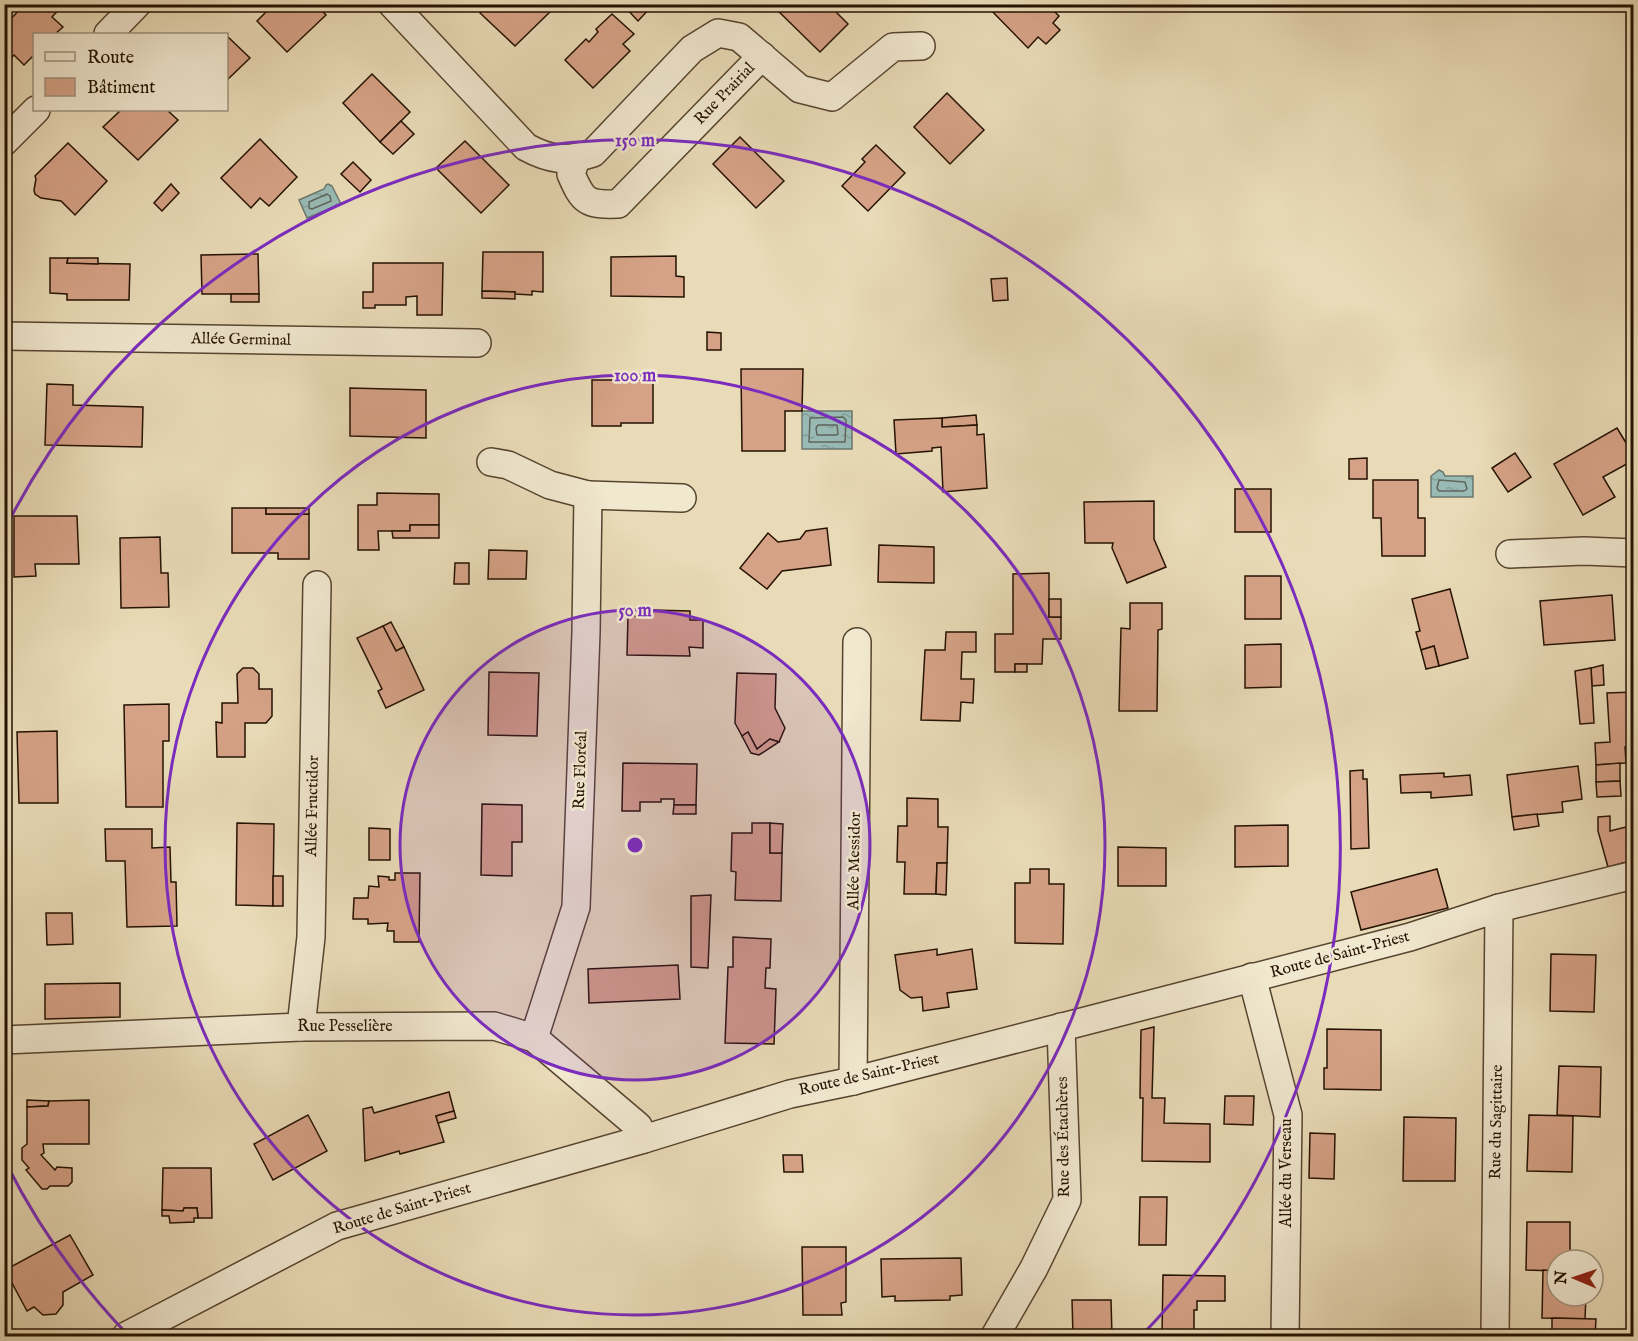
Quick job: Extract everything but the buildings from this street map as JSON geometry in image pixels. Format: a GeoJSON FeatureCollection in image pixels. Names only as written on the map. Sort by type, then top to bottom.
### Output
{"type":"FeatureCollection","features":[{"type":"Feature","properties":{"kind":"street"},"geometry":{"type":"LineString","coordinates":[[109,33],[137,4]]}},
{"type":"Feature","properties":{"kind":"street"},"geometry":{"type":"LineString","coordinates":[[392,4],[526,147],[545,158],[576,159]]}},
{"type":"Feature","properties":{"kind":"street","name":"Rue Prairial"},"geometry":{"type":"LineString","coordinates":[[762,56],[618,204],[597,205],[581,196],[571,174],[576,159],[593,153],[692,49],[718,33],[739,37],[762,56],[800,89],[832,97],[893,47],[921,46]]}},
{"type":"Feature","properties":{"kind":"street"},"geometry":{"type":"LineString","coordinates":[[4,142],[35,111]]}},
{"type":"Feature","properties":{"kind":"street","name":"Allée Germinal"},"geometry":{"type":"LineString","coordinates":[[4,336],[477,343]]}},
{"type":"Feature","properties":{"kind":"street"},"geometry":{"type":"LineString","coordinates":[[491,462],[508,465],[550,485],[588,495],[682,498]]}},
{"type":"Feature","properties":{"kind":"street","name":"Rue Floréal"},"geometry":{"type":"LineString","coordinates":[[534,1038],[576,908],[586,632],[588,495]]}},
{"type":"Feature","properties":{"kind":"street"},"geometry":{"type":"LineString","coordinates":[[1510,554],[1584,551],[1634,553]]}},
{"type":"Feature","properties":{"kind":"street","name":"Allée Fructidor"},"geometry":{"type":"LineString","coordinates":[[301,1027],[311,937],[317,585]]}},
{"type":"Feature","properties":{"kind":"street","name":"Allée Messidor"},"geometry":{"type":"LineString","coordinates":[[853,1081],[857,642]]}},
{"type":"Feature","properties":{"kind":"street","name":"Route de Saint-Priest"},"geometry":{"type":"LineString","coordinates":[[126,1336],[337,1226],[644,1139],[790,1094],[853,1081],[1410,937],[1499,908],[1634,875]]}},
{"type":"Feature","properties":{"kind":"street","name":"Rue du Sagittaire"},"geometry":{"type":"LineString","coordinates":[[1494,1336],[1499,908]]}},
{"type":"Feature","properties":{"kind":"street","name":"Allée du Verseau"},"geometry":{"type":"LineString","coordinates":[[1252,977],[1288,1115],[1285,1336]]}},
{"type":"Feature","properties":{"kind":"street","name":"Rue Pesselière"},"geometry":{"type":"LineString","coordinates":[[4,1040],[301,1027],[494,1026],[534,1038],[638,1126],[644,1139]]}},
{"type":"Feature","properties":{"kind":"street","name":"Rue des Étachères"},"geometry":{"type":"LineString","coordinates":[[995,1336],[1034,1268],[1067,1200],[1061,1027]]}},
{"type":"Feature","properties":{"kind":"water"},"geometry":{"type":"Polygon","coordinates":[[[328,184],[332,186],[341,204],[307,218],[299,200],[324,189],[328,184]]]}},
{"type":"Feature","properties":{"kind":"water"},"geometry":{"type":"Polygon","coordinates":[[[802,411],[852,411],[852,449],[802,449],[802,411]]]}},
{"type":"Feature","properties":{"kind":"water"},"geometry":{"type":"Polygon","coordinates":[[[1439,470],[1445,476],[1473,476],[1473,497],[1431,497],[1431,476],[1439,470]]]}}]}
